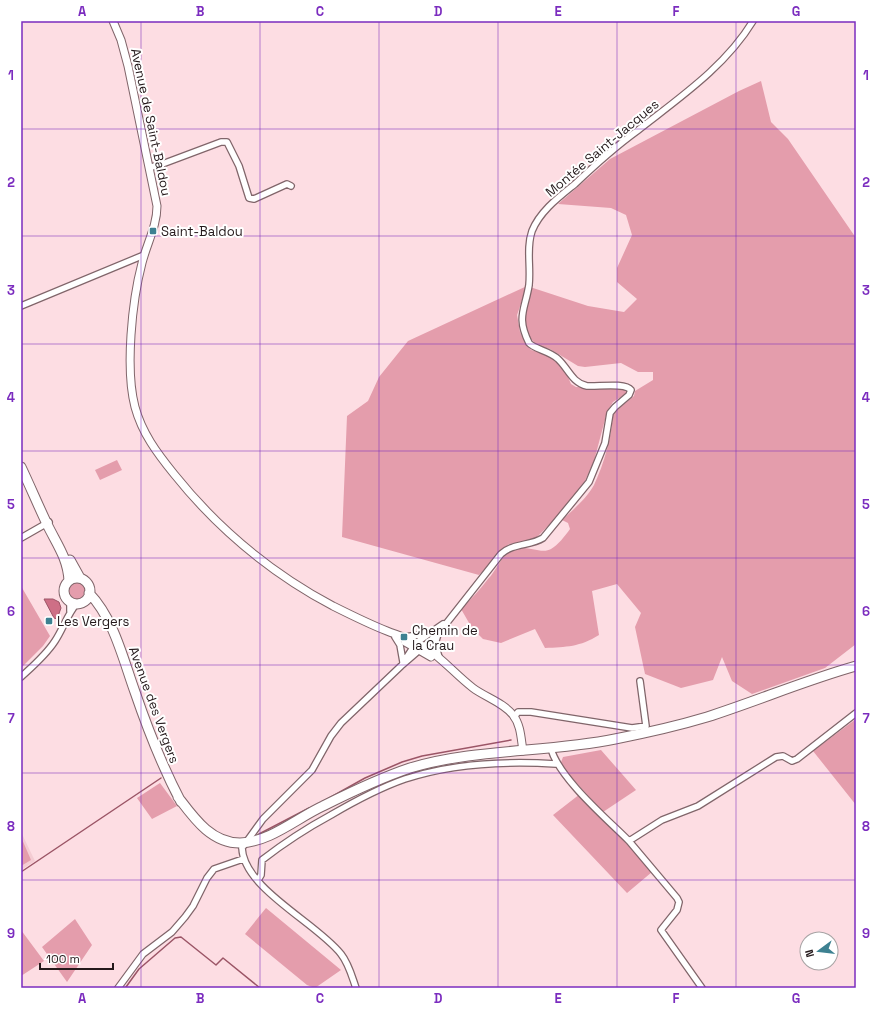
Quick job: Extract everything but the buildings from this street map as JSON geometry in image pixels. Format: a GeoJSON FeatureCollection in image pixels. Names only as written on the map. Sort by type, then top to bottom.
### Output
{"type":"FeatureCollection","features":[{"type":"Feature","properties":{"kind":"main road"},"geometry":{"type":"LineString","coordinates":[[21,467],[66,561],[69,581]]}},
{"type":"Feature","properties":{"kind":"main road"},"geometry":{"type":"LineString","coordinates":[[48,522],[80,578]]}},
{"type":"Feature","properties":{"kind":"main road"},"geometry":{"type":"LineString","coordinates":[[74,578],[80,578],[87,582],[90,593],[76,602],[64,593],[65,586],[74,578]]}},
{"type":"Feature","properties":{"kind":"main road","name":"Avenue des Vergers"},"geometry":{"type":"LineString","coordinates":[[90,593],[100,606],[108,622],[159,758],[178,797]]}},
{"type":"Feature","properties":{"kind":"main road","name":"Avenue des Vergers"},"geometry":{"type":"LineString","coordinates":[[76,602],[94,606],[108,622]]}},
{"type":"Feature","properties":{"kind":"main road"},"geometry":{"type":"LineString","coordinates":[[178,797],[189,815],[206,835],[219,844],[234,848],[263,838],[337,799],[379,779],[429,763],[473,754],[551,749],[592,744],[678,726],[856,666]]}},
{"type":"Feature","properties":{"kind":"main road"},"geometry":{"type":"LineString","coordinates":[[178,797],[209,832],[220,838],[244,845],[258,846],[337,799]]}},
{"type":"Feature","properties":{"kind":"street","name":"Avenue de Saint-Baldou"},"geometry":{"type":"LineString","coordinates":[[113,21],[126,56],[155,191],[157,214],[139,275],[130,345],[130,379],[138,417],[151,445],[204,509],[255,557],[317,597],[388,632],[404,637],[448,666]]}},
{"type":"Feature","properties":{"kind":"street","name":"Montée Saint-Jacques"},"geometry":{"type":"LineString","coordinates":[[445,623],[478,585],[501,554],[512,546],[534,543],[544,538],[586,488],[598,462],[612,410],[631,393],[630,388],[626,386],[592,386],[582,384],[574,378],[558,358],[548,351],[531,346],[529,343],[521,317],[529,284],[529,246],[536,224],[550,206],[582,177],[702,80],[737,43],[753,21]]}},
{"type":"Feature","properties":{"kind":"street"},"geometry":{"type":"LineString","coordinates":[[150,167],[157,166],[221,142],[227,142],[239,166],[249,198],[254,199],[287,184],[291,186]]}},
{"type":"Feature","properties":{"kind":"street"},"geometry":{"type":"LineString","coordinates":[[21,306],[144,255]]}},
{"type":"Feature","properties":{"kind":"street"},"geometry":{"type":"LineString","coordinates":[[21,538],[48,522]]}},
{"type":"Feature","properties":{"kind":"street"},"geometry":{"type":"LineString","coordinates":[[21,677],[51,648],[60,634],[76,602]]}},
{"type":"Feature","properties":{"kind":"street"},"geometry":{"type":"LineString","coordinates":[[402,664],[414,644],[445,623]]}},
{"type":"Feature","properties":{"kind":"street"},"geometry":{"type":"LineString","coordinates":[[356,988],[341,953],[258,880],[243,859],[244,845],[262,819],[312,770],[341,723],[402,664],[422,649],[438,634],[445,623]]}},
{"type":"Feature","properties":{"kind":"street","name":"Avenue de Saint-Baldou"},"geometry":{"type":"LineString","coordinates":[[388,632],[395,637],[414,644]]}},
{"type":"Feature","properties":{"kind":"street"},"geometry":{"type":"LineString","coordinates":[[404,637],[430,633]]}},
{"type":"Feature","properties":{"kind":"street"},"geometry":{"type":"LineString","coordinates":[[438,634],[435,644],[439,657]]}},
{"type":"Feature","properties":{"kind":"street"},"geometry":{"type":"LineString","coordinates":[[395,637],[400,645],[402,664]]}},
{"type":"Feature","properties":{"kind":"street","name":"Avenue de Saint-Baldou"},"geometry":{"type":"LineString","coordinates":[[422,649],[439,657],[474,689],[503,707],[514,717]]}},
{"type":"Feature","properties":{"kind":"street"},"geometry":{"type":"LineString","coordinates":[[523,750],[520,731],[514,717],[518,712],[531,712],[632,728],[646,726],[640,681]]}},
{"type":"Feature","properties":{"kind":"street"},"geometry":{"type":"LineString","coordinates":[[629,841],[662,820],[698,806],[776,757],[783,756],[792,761],[797,759],[856,712]]}},
{"type":"Feature","properties":{"kind":"street"},"geometry":{"type":"LineString","coordinates":[[551,749],[556,764],[579,791],[629,841],[680,902],[677,910],[664,924],[661,930],[702,988]]}},
{"type":"Feature","properties":{"kind":"street"},"geometry":{"type":"LineString","coordinates":[[258,880],[261,875],[262,860],[288,840],[353,802],[383,788],[423,774],[463,766],[527,761],[556,764]]}},
{"type":"Feature","properties":{"kind":"street"},"geometry":{"type":"LineString","coordinates":[[118,988],[143,954],[172,932],[185,918],[193,906],[206,878],[214,869],[243,859]]}},
{"type":"Feature","properties":{"kind":"shaded area"},"geometry":{"type":"Polygon","coordinates":[[[761,81],[771,122],[788,139],[856,238],[856,644],[825,668],[752,694],[732,681],[722,657],[713,680],[681,688],[645,674],[635,627],[641,613],[617,584],[592,591],[599,635],[586,642],[566,647],[545,648],[535,629],[501,643],[483,639],[472,628],[461,609],[482,587],[504,556],[511,550],[516,548],[527,548],[542,551],[551,549],[559,543],[570,529],[568,523],[562,520],[588,495],[598,477],[609,440],[613,413],[634,396],[635,391],[653,380],[653,372],[638,372],[621,363],[585,367],[578,366],[550,349],[537,346],[528,335],[523,318],[530,296],[530,287],[588,306],[624,312],[637,299],[617,282],[617,268],[632,235],[626,215],[611,208],[558,204],[610,159],[739,91],[761,81]]]}},
{"type":"Feature","properties":{"kind":"shaded area"},"geometry":{"type":"Polygon","coordinates":[[[527,286],[517,315],[520,332],[531,350],[545,353],[559,362],[565,370],[571,384],[576,387],[624,389],[627,393],[613,402],[607,412],[594,461],[584,483],[555,519],[534,540],[509,544],[479,575],[342,537],[347,416],[368,401],[379,377],[408,341],[527,286]]]}},
{"type":"Feature","properties":{"kind":"shaded area"},"geometry":{"type":"Polygon","coordinates":[[[117,460],[122,470],[100,480],[95,470],[117,460]]]}},
{"type":"Feature","properties":{"kind":"shaded area"},"geometry":{"type":"Polygon","coordinates":[[[76,582],[82,585],[85,591],[82,597],[76,600],[70,597],[67,591],[70,585],[76,582]]]}},
{"type":"Feature","properties":{"kind":"shaded area"},"geometry":{"type":"Polygon","coordinates":[[[21,586],[50,636],[43,646],[21,668],[21,586]]]}},
{"type":"Feature","properties":{"kind":"shaded area"},"geometry":{"type":"Polygon","coordinates":[[[44,599],[53,599],[59,602],[61,608],[57,619],[54,618],[44,599]]]}},
{"type":"Feature","properties":{"kind":"shaded area"},"geometry":{"type":"Polygon","coordinates":[[[856,719],[856,805],[813,751],[856,719]]]}},
{"type":"Feature","properties":{"kind":"shaded area"},"geometry":{"type":"Polygon","coordinates":[[[601,750],[636,790],[603,812],[560,765],[563,757],[601,750]]]}},
{"type":"Feature","properties":{"kind":"shaded area"},"geometry":{"type":"Polygon","coordinates":[[[160,783],[177,806],[152,819],[137,798],[160,783]]]}},
{"type":"Feature","properties":{"kind":"shaded area"},"geometry":{"type":"Polygon","coordinates":[[[580,794],[631,846],[652,872],[627,893],[553,815],[580,794]]]}},
{"type":"Feature","properties":{"kind":"shaded area"},"geometry":{"type":"Polygon","coordinates":[[[21,832],[35,861],[21,870],[21,832]]]}},
{"type":"Feature","properties":{"kind":"shaded area"},"geometry":{"type":"Polygon","coordinates":[[[21,837],[31,860],[21,866],[21,837]]]}},
{"type":"Feature","properties":{"kind":"shaded area"},"geometry":{"type":"Polygon","coordinates":[[[266,908],[341,970],[315,988],[307,985],[245,934],[266,908]]]}},
{"type":"Feature","properties":{"kind":"shaded area"},"geometry":{"type":"Polygon","coordinates":[[[75,919],[92,945],[67,982],[42,947],[75,919]]]}},
{"type":"Feature","properties":{"kind":"shaded area"},"geometry":{"type":"Polygon","coordinates":[[[21,930],[44,961],[21,976],[21,930]]]}},
{"type":"Feature","properties":{"kind":"waterway"},"geometry":{"type":"LineString","coordinates":[[322,802],[365,778],[402,762],[422,756],[511,740]]}},
{"type":"Feature","properties":{"kind":"waterway"},"geometry":{"type":"LineString","coordinates":[[21,872],[161,778]]}},
{"type":"Feature","properties":{"kind":"waterway"},"geometry":{"type":"LineString","coordinates":[[259,834],[309,808]]}},
{"type":"Feature","properties":{"kind":"waterway"},"geometry":{"type":"LineString","coordinates":[[126,987],[139,969],[175,938],[181,937],[216,965],[223,958],[260,988]]}},
{"type":"Feature","properties":{"kind":"place","name":"Saint-Baldou"},"geometry":{"type":"Point","coordinates":[153,231]}},
{"type":"Feature","properties":{"kind":"place","name":"Les Vergers"},"geometry":{"type":"Point","coordinates":[49,621]}},
{"type":"Feature","properties":{"kind":"place","name":"Chemin de la Crau"},"geometry":{"type":"Point","coordinates":[404,637]}}]}
